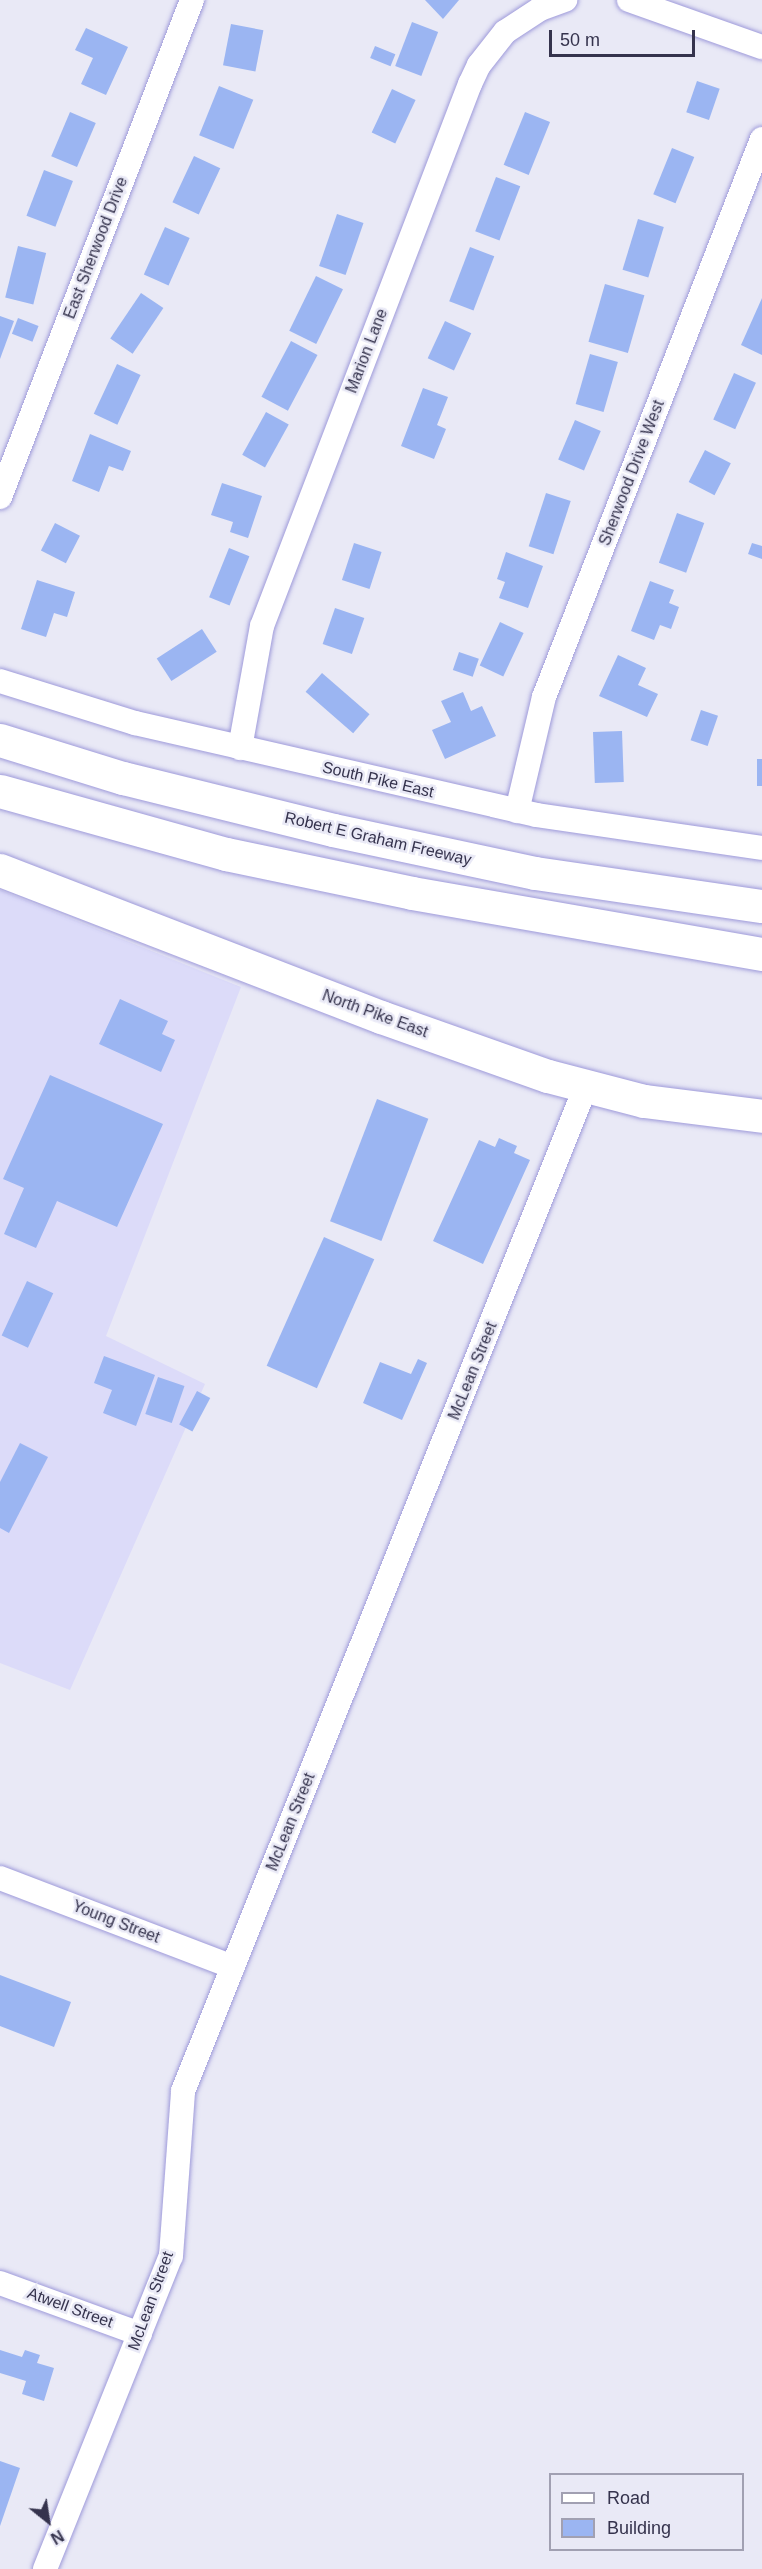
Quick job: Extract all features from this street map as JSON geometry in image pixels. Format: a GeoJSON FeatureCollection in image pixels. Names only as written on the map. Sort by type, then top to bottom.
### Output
{"type":"FeatureCollection","features":[{"type":"Feature","properties":{"kind":"main road","name":"Robert E Graham Freeway"},"geometry":{"type":"LineString","coordinates":[[0,741],[123,778],[333,830],[535,873],[762,906]]}},
{"type":"Feature","properties":{"kind":"main road"},"geometry":{"type":"LineString","coordinates":[[0,790],[238,856],[412,893],[762,954]]}},
{"type":"Feature","properties":{"kind":"main road","name":"North Pike East"},"geometry":{"type":"LineString","coordinates":[[0,870],[381,1017],[586,1086],[644,1101],[762,1116]]}},
{"type":"Feature","properties":{"kind":"street","name":"East Sherwood Drive"},"geometry":{"type":"LineString","coordinates":[[0,497],[192,0]]}},
{"type":"Feature","properties":{"kind":"street","name":"Marion Lane"},"geometry":{"type":"LineString","coordinates":[[240,748],[262,626],[470,84],[479,65],[505,32],[540,9],[565,0]]}},
{"type":"Feature","properties":{"kind":"street"},"geometry":{"type":"LineString","coordinates":[[630,0],[762,47]]}},
{"type":"Feature","properties":{"kind":"street","name":"Sherwood Drive West"},"geometry":{"type":"LineString","coordinates":[[517,811],[544,697],[762,139]]}},
{"type":"Feature","properties":{"kind":"street","name":"South Pike East"},"geometry":{"type":"LineString","coordinates":[[0,681],[135,723],[517,811],[762,848]]}},
{"type":"Feature","properties":{"kind":"street","name":"McLean Street"},"geometry":{"type":"LineString","coordinates":[[45,2569],[171,2256],[183,2091],[586,1086]]}},
{"type":"Feature","properties":{"kind":"street","name":"Young Street"},"geometry":{"type":"LineString","coordinates":[[0,1878],[233,1967]]}},
{"type":"Feature","properties":{"kind":"street","name":"Atwell Street"},"geometry":{"type":"LineString","coordinates":[[0,2283],[140,2334]]}},
{"type":"Feature","properties":{"kind":"shaded area"},"geometry":{"type":"Polygon","coordinates":[[[0,890],[241,987],[106,1336],[205,1384],[70,1690],[0,1663],[0,890]]]}},
{"type":"Feature","properties":{"kind":"building"},"geometry":{"type":"Polygon","coordinates":[[[425,0],[459,0],[443,19],[425,0]]]}},
{"type":"Feature","properties":{"kind":"building"},"geometry":{"type":"Polygon","coordinates":[[[412,22],[438,32],[421,76],[395,66],[412,22]]]}},
{"type":"Feature","properties":{"kind":"building"},"geometry":{"type":"Polygon","coordinates":[[[231,24],[263,30],[255,72],[223,65],[231,24]]]}},
{"type":"Feature","properties":{"kind":"building"},"geometry":{"type":"Polygon","coordinates":[[[86,28],[128,47],[106,95],[81,84],[93,58],[75,50],[86,28]]]}},
{"type":"Feature","properties":{"kind":"building"},"geometry":{"type":"Polygon","coordinates":[[[375,46],[395,54],[391,66],[370,58],[375,46]]]}},
{"type":"Feature","properties":{"kind":"building"},"geometry":{"type":"Polygon","coordinates":[[[697,81],[720,89],[709,120],[686,112],[697,81]]]}},
{"type":"Feature","properties":{"kind":"building"},"geometry":{"type":"Polygon","coordinates":[[[219,86],[253,100],[233,149],[199,135],[219,86]]]}},
{"type":"Feature","properties":{"kind":"building"},"geometry":{"type":"Polygon","coordinates":[[[392,89],[416,100],[395,143],[372,133],[392,89]]]}},
{"type":"Feature","properties":{"kind":"building"},"geometry":{"type":"Polygon","coordinates":[[[70,112],[96,123],[77,167],[51,156],[70,112]]]}},
{"type":"Feature","properties":{"kind":"building"},"geometry":{"type":"Polygon","coordinates":[[[525,112],[550,122],[529,175],[504,165],[525,112]]]}},
{"type":"Feature","properties":{"kind":"building"},"geometry":{"type":"Polygon","coordinates":[[[672,148],[694,157],[676,203],[653,194],[672,148]]]}},
{"type":"Feature","properties":{"kind":"building"},"geometry":{"type":"Polygon","coordinates":[[[194,156],[220,168],[199,214],[172,202],[194,156]]]}},
{"type":"Feature","properties":{"kind":"building"},"geometry":{"type":"Polygon","coordinates":[[[44,170],[73,181],[55,227],[26,216],[44,170]]]}},
{"type":"Feature","properties":{"kind":"building"},"geometry":{"type":"Polygon","coordinates":[[[496,177],[520,186],[499,240],[475,231],[496,177]]]}},
{"type":"Feature","properties":{"kind":"building"},"geometry":{"type":"Polygon","coordinates":[[[337,214],[363,223],[346,275],[319,266],[337,214]]]}},
{"type":"Feature","properties":{"kind":"building"},"geometry":{"type":"Polygon","coordinates":[[[638,219],[664,227],[648,278],[623,270],[638,219]]]}},
{"type":"Feature","properties":{"kind":"building"},"geometry":{"type":"Polygon","coordinates":[[[165,227],[190,238],[169,285],[144,275],[165,227]]]}},
{"type":"Feature","properties":{"kind":"building"},"geometry":{"type":"Polygon","coordinates":[[[18,246],[46,253],[33,304],[5,297],[18,246]]]}},
{"type":"Feature","properties":{"kind":"building"},"geometry":{"type":"Polygon","coordinates":[[[470,247],[494,256],[473,310],[449,301],[470,247]]]}},
{"type":"Feature","properties":{"kind":"building"},"geometry":{"type":"Polygon","coordinates":[[[316,276],[343,289],[316,344],[289,331],[316,276]]]}},
{"type":"Feature","properties":{"kind":"building"},"geometry":{"type":"Polygon","coordinates":[[[605,284],[644,295],[628,353],[588,342],[605,284]]]}},
{"type":"Feature","properties":{"kind":"building"},"geometry":{"type":"Polygon","coordinates":[[[141,293],[163,308],[133,354],[110,339],[141,293]]]}},
{"type":"Feature","properties":{"kind":"building"},"geometry":{"type":"Polygon","coordinates":[[[762,298],[762,355],[741,345],[762,298]]]}},
{"type":"Feature","properties":{"kind":"building"},"geometry":{"type":"Polygon","coordinates":[[[0,316],[14,321],[0,359],[0,316]]]}},
{"type":"Feature","properties":{"kind":"building"},"geometry":{"type":"Polygon","coordinates":[[[18,318],[39,326],[32,342],[12,334],[18,318]]]}},
{"type":"Feature","properties":{"kind":"building"},"geometry":{"type":"Polygon","coordinates":[[[445,321],[471,333],[454,370],[428,358],[445,321]]]}},
{"type":"Feature","properties":{"kind":"building"},"geometry":{"type":"Polygon","coordinates":[[[291,341],[317,355],[288,411],[261,397],[291,341]]]}},
{"type":"Feature","properties":{"kind":"building"},"geometry":{"type":"Polygon","coordinates":[[[590,354],[618,362],[604,412],[576,404],[590,354]]]}},
{"type":"Feature","properties":{"kind":"building"},"geometry":{"type":"Polygon","coordinates":[[[117,364],[141,375],[117,425],[94,414],[117,364]]]}},
{"type":"Feature","properties":{"kind":"building"},"geometry":{"type":"Polygon","coordinates":[[[734,373],[756,383],[735,429],[713,420],[734,373]]]}},
{"type":"Feature","properties":{"kind":"building"},"geometry":{"type":"Polygon","coordinates":[[[423,388],[448,397],[437,425],[446,429],[434,459],[401,446],[423,388]]]}},
{"type":"Feature","properties":{"kind":"building"},"geometry":{"type":"Polygon","coordinates":[[[266,412],[289,425],[265,467],[242,455],[266,412]]]}},
{"type":"Feature","properties":{"kind":"building"},"geometry":{"type":"Polygon","coordinates":[[[575,420],[601,431],[584,471],[558,460],[575,420]]]}},
{"type":"Feature","properties":{"kind":"building"},"geometry":{"type":"Polygon","coordinates":[[[90,434],[131,451],[123,471],[109,466],[99,492],[72,481],[90,434]]]}},
{"type":"Feature","properties":{"kind":"building"},"geometry":{"type":"Polygon","coordinates":[[[705,450],[731,463],[714,495],[689,482],[705,450]]]}},
{"type":"Feature","properties":{"kind":"building"},"geometry":{"type":"Polygon","coordinates":[[[222,483],[262,496],[248,538],[230,532],[233,522],[211,515],[222,483]]]}},
{"type":"Feature","properties":{"kind":"building"},"geometry":{"type":"Polygon","coordinates":[[[546,493],[571,501],[553,554],[529,546],[546,493]]]}},
{"type":"Feature","properties":{"kind":"building"},"geometry":{"type":"Polygon","coordinates":[[[677,513],[704,523],[686,573],[659,563],[677,513]]]}},
{"type":"Feature","properties":{"kind":"building"},"geometry":{"type":"Polygon","coordinates":[[[55,523],[80,536],[66,563],[41,551],[55,523]]]}},
{"type":"Feature","properties":{"kind":"building"},"geometry":{"type":"Polygon","coordinates":[[[354,543],[382,552],[370,589],[342,580],[354,543]]]}},
{"type":"Feature","properties":{"kind":"building"},"geometry":{"type":"Polygon","coordinates":[[[752,543],[762,546],[762,559],[748,554],[752,543]]]}},
{"type":"Feature","properties":{"kind":"building"},"geometry":{"type":"Polygon","coordinates":[[[229,548],[249,556],[230,605],[209,597],[229,548]]]}},
{"type":"Feature","properties":{"kind":"building"},"geometry":{"type":"Polygon","coordinates":[[[506,552],[543,566],[528,608],[499,598],[505,582],[497,579],[506,552]]]}},
{"type":"Feature","properties":{"kind":"building"},"geometry":{"type":"Polygon","coordinates":[[[37,580],[75,592],[67,617],[54,613],[46,637],[21,629],[37,580]]]}},
{"type":"Feature","properties":{"kind":"building"},"geometry":{"type":"Polygon","coordinates":[[[650,581],[674,590],[669,603],[679,607],[671,629],[660,625],[654,640],[631,631],[650,581]]]}},
{"type":"Feature","properties":{"kind":"building"},"geometry":{"type":"Polygon","coordinates":[[[335,608],[364,618],[352,654],[323,644],[335,608]]]}},
{"type":"Feature","properties":{"kind":"building"},"geometry":{"type":"Polygon","coordinates":[[[500,622],[524,633],[503,676],[480,666],[500,622]]]}},
{"type":"Feature","properties":{"kind":"building"},"geometry":{"type":"Polygon","coordinates":[[[202,629],[217,652],[171,681],[157,658],[202,629]]]}},
{"type":"Feature","properties":{"kind":"building"},"geometry":{"type":"Polygon","coordinates":[[[459,652],[479,659],[473,677],[453,670],[459,652]]]}},
{"type":"Feature","properties":{"kind":"building"},"geometry":{"type":"Polygon","coordinates":[[[618,655],[646,668],[638,685],[658,694],[647,717],[599,696],[618,655]]]}},
{"type":"Feature","properties":{"kind":"building"},"geometry":{"type":"Polygon","coordinates":[[[322,673],[370,714],[353,733],[306,692],[322,673]]]}},
{"type":"Feature","properties":{"kind":"building"},"geometry":{"type":"Polygon","coordinates":[[[463,692],[471,711],[482,706],[496,736],[445,759],[432,730],[451,722],[441,701],[463,692]]]}},
{"type":"Feature","properties":{"kind":"building"},"geometry":{"type":"Polygon","coordinates":[[[701,710],[718,716],[708,746],[691,740],[701,710]]]}},
{"type":"Feature","properties":{"kind":"building"},"geometry":{"type":"Polygon","coordinates":[[[622,731],[624,782],[595,783],[593,732],[622,731]]]}},
{"type":"Feature","properties":{"kind":"building"},"geometry":{"type":"Polygon","coordinates":[[[757,759],[762,759],[762,786],[757,786],[757,759]]]}},
{"type":"Feature","properties":{"kind":"building"},"geometry":{"type":"Polygon","coordinates":[[[120,999],[168,1021],[162,1034],[175,1040],[161,1072],[99,1044],[120,999]]]}},
{"type":"Feature","properties":{"kind":"building"},"geometry":{"type":"Polygon","coordinates":[[[50,1075],[163,1124],[117,1227],[57,1201],[36,1248],[4,1234],[24,1188],[3,1179],[50,1075]]]}},
{"type":"Feature","properties":{"kind":"building"},"geometry":{"type":"Polygon","coordinates":[[[377,1099],[428,1119],[381,1241],[330,1221],[377,1099]]]}},
{"type":"Feature","properties":{"kind":"building"},"geometry":{"type":"Polygon","coordinates":[[[499,1138],[517,1146],[514,1153],[530,1160],[483,1264],[433,1241],[479,1140],[495,1147],[499,1138]]]}},
{"type":"Feature","properties":{"kind":"building"},"geometry":{"type":"Polygon","coordinates":[[[324,1237],[374,1259],[317,1388],[267,1366],[324,1237]]]}},
{"type":"Feature","properties":{"kind":"building"},"geometry":{"type":"Polygon","coordinates":[[[27,1281],[53,1293],[28,1348],[2,1335],[27,1281]]]}},
{"type":"Feature","properties":{"kind":"building"},"geometry":{"type":"Polygon","coordinates":[[[104,1356],[155,1375],[136,1426],[103,1413],[112,1390],[94,1383],[104,1356]]]}},
{"type":"Feature","properties":{"kind":"building"},"geometry":{"type":"Polygon","coordinates":[[[418,1359],[427,1363],[402,1420],[363,1403],[380,1362],[411,1374],[418,1359]]]}},
{"type":"Feature","properties":{"kind":"building"},"geometry":{"type":"Polygon","coordinates":[[[158,1377],[184,1386],[172,1423],[145,1414],[158,1377]]]}},
{"type":"Feature","properties":{"kind":"building"},"geometry":{"type":"Polygon","coordinates":[[[197,1391],[210,1398],[192,1432],[179,1425],[197,1391]]]}},
{"type":"Feature","properties":{"kind":"building"},"geometry":{"type":"Polygon","coordinates":[[[20,1443],[48,1457],[9,1533],[0,1528],[0,1482],[20,1443]]]}},
{"type":"Feature","properties":{"kind":"building"},"geometry":{"type":"Polygon","coordinates":[[[0,1975],[71,2002],[54,2047],[0,2026],[0,1975]]]}},
{"type":"Feature","properties":{"kind":"building"},"geometry":{"type":"Polygon","coordinates":[[[0,2350],[22,2357],[25,2350],[40,2355],[37,2363],[54,2368],[44,2401],[22,2394],[26,2381],[0,2373],[0,2350]]]}},
{"type":"Feature","properties":{"kind":"building"},"geometry":{"type":"Polygon","coordinates":[[[0,2461],[20,2468],[0,2526],[0,2461]]]}}]}
